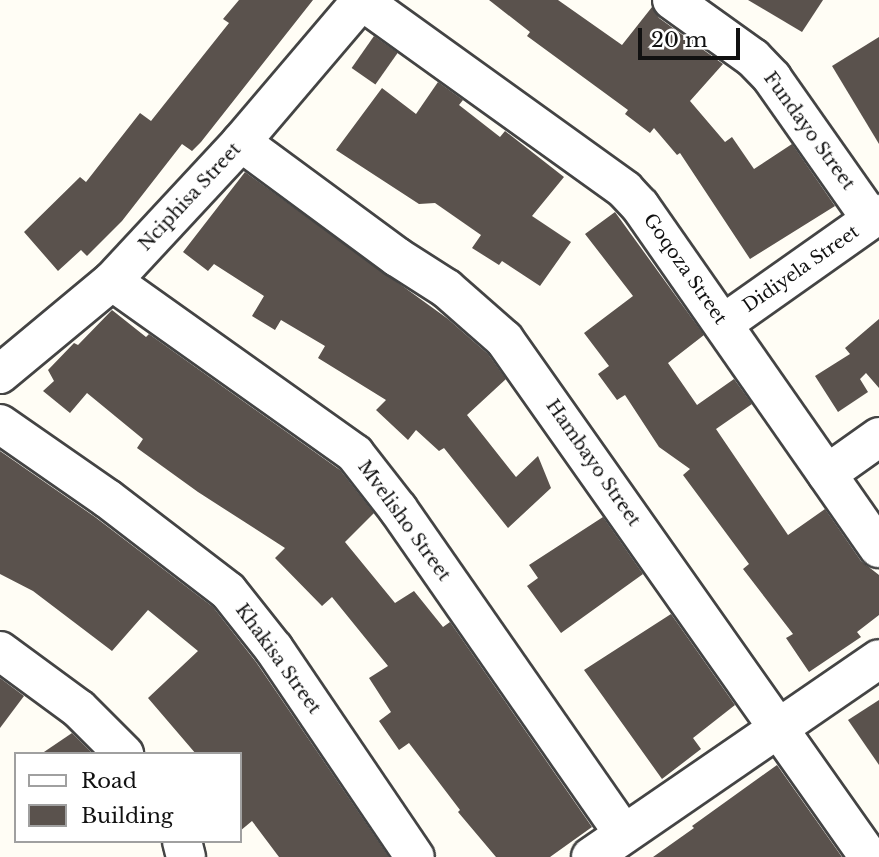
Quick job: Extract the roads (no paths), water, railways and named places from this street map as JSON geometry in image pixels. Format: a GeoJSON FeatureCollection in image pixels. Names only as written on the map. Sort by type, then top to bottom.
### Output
{"type":"FeatureCollection","features":[{"type":"Feature","properties":{"kind":"street","name":"Nciphisa Street"},"geometry":{"type":"LineString","coordinates":[[0,374],[112,281],[241,142],[361,0]]}},
{"type":"Feature","properties":{"kind":"street","name":"Goqoza Street"},"geometry":{"type":"LineString","coordinates":[[361,0],[625,190],[660,230],[879,548]]}},
{"type":"Feature","properties":{"kind":"street","name":"Fundayo Street"},"geometry":{"type":"LineString","coordinates":[[672,0],[753,58],[772,78],[875,217]]}},
{"type":"Feature","properties":{"kind":"street","name":"Hambayo Street"},"geometry":{"type":"LineString","coordinates":[[241,142],[397,257],[447,289],[505,339],[869,857]]}},
{"type":"Feature","properties":{"kind":"street","name":"Didiyela Street"},"geometry":{"type":"LineString","coordinates":[[723,324],[875,217]]}},
{"type":"Feature","properties":{"kind":"street","name":"Mvelisho Street"},"geometry":{"type":"LineString","coordinates":[[112,281],[355,454],[398,509],[624,833]]}},
{"type":"Feature","properties":{"kind":"street","name":"Khakisa Street"},"geometry":{"type":"LineString","coordinates":[[0,424],[108,499],[228,591],[274,649],[415,857]]}},
{"type":"Feature","properties":{"kind":"street"},"geometry":{"type":"LineString","coordinates":[[827,474],[879,438]]}},
{"type":"Feature","properties":{"kind":"street"},"geometry":{"type":"LineString","coordinates":[[0,651],[79,709],[122,752]]}},
{"type":"Feature","properties":{"kind":"street"},"geometry":{"type":"LineString","coordinates":[[591,857],[879,659]]}}]}
